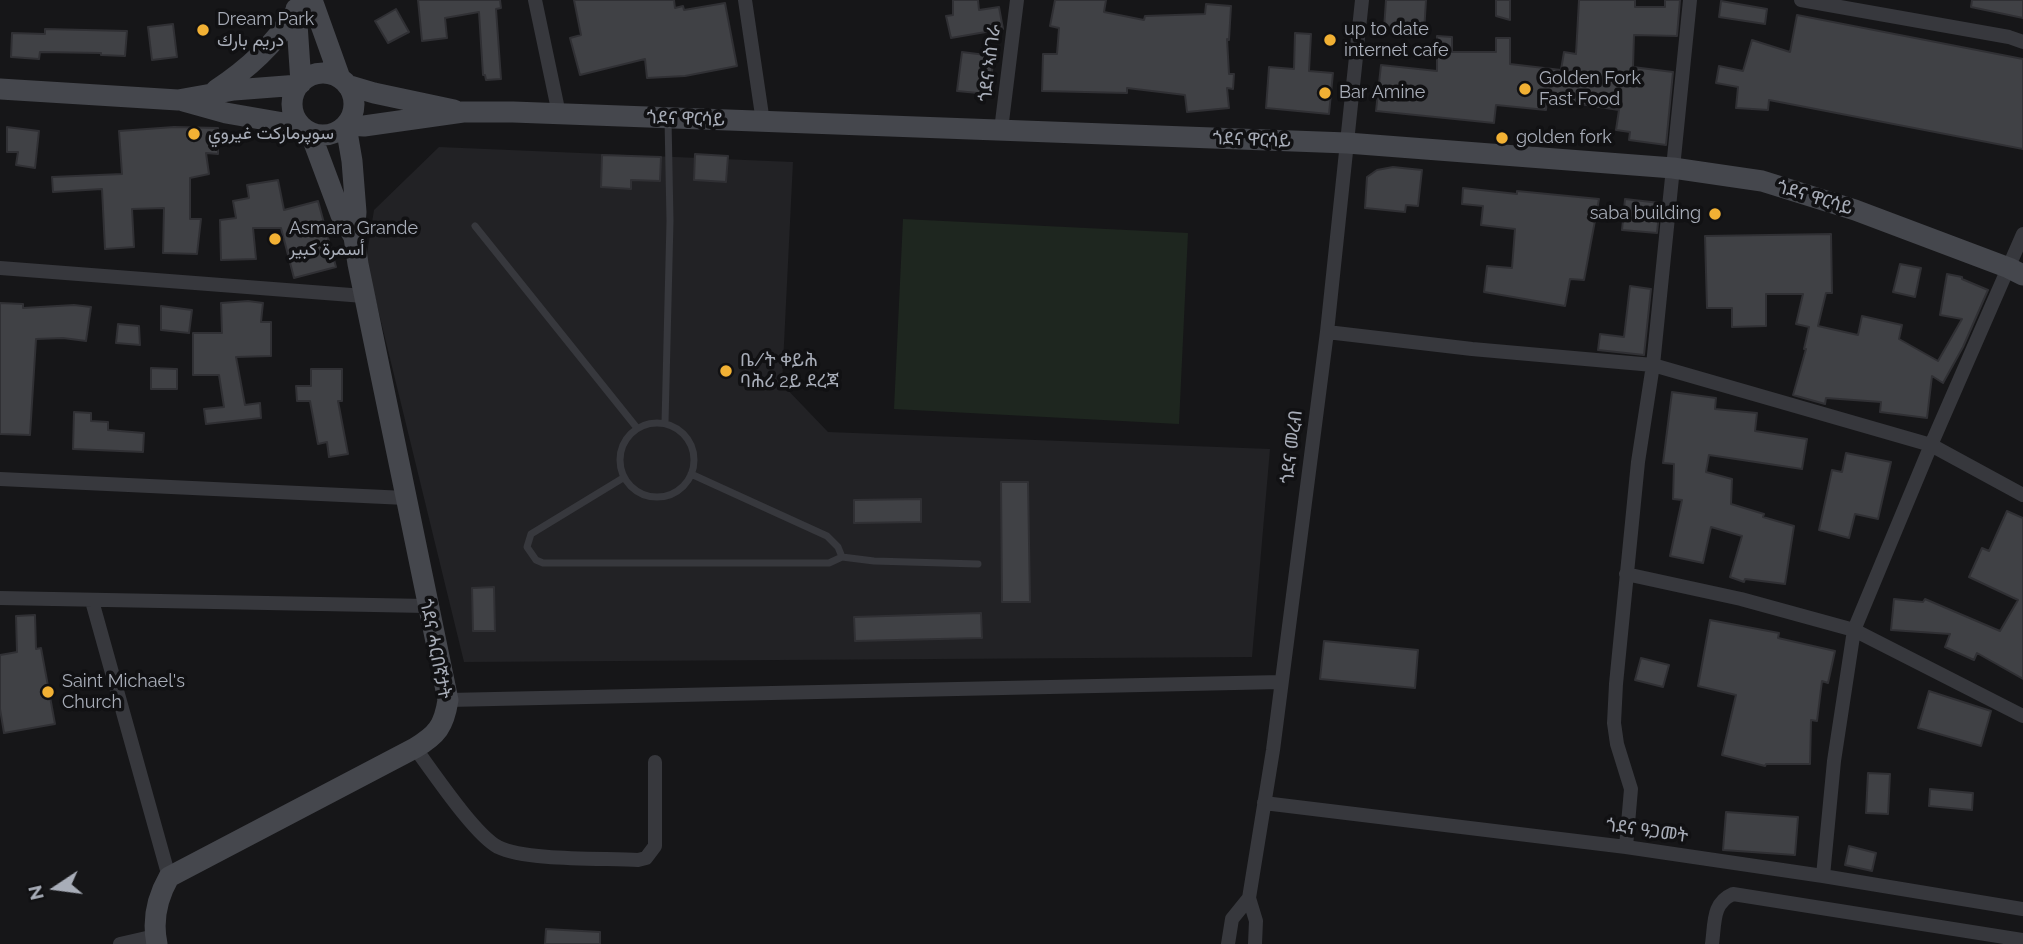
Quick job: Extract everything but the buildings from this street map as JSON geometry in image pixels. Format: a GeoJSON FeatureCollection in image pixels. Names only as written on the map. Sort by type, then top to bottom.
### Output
{"type":"FeatureCollection","features":[{"type":"Feature","properties":{"kind":"main road"},"geometry":{"type":"LineString","coordinates":[[0,89],[177,100],[322,135],[335,133],[346,125],[352,116],[353,94],[301,4]]}},
{"type":"Feature","properties":{"kind":"main road"},"geometry":{"type":"LineString","coordinates":[[301,4],[300,84],[293,110],[306,129],[341,215],[354,237]]}},
{"type":"Feature","properties":{"kind":"main road"},"geometry":{"type":"LineString","coordinates":[[212,94],[262,55],[280,36],[301,4]]}},
{"type":"Feature","properties":{"kind":"main road"},"geometry":{"type":"LineString","coordinates":[[177,100],[300,84],[308,77],[324,73],[344,81]]}},
{"type":"Feature","properties":{"kind":"main road","name":"ጎደና ዋርሳይ"},"geometry":{"type":"LineString","coordinates":[[344,81],[374,93],[463,113]]}},
{"type":"Feature","properties":{"kind":"main road","name":"ጎደና ዋርሳይ"},"geometry":{"type":"LineString","coordinates":[[346,125],[376,125],[463,113],[559,114],[1347,144],[1673,168],[1762,181],[1855,210],[2016,271]]}},
{"type":"Feature","properties":{"kind":"main road"},"geometry":{"type":"LineString","coordinates":[[346,125],[356,212],[354,237]]}},
{"type":"Feature","properties":{"kind":"main road","name":"ጎደና ሓርበኛታት"},"geometry":{"type":"LineString","coordinates":[[169,877],[415,748],[427,741],[445,720],[448,700],[354,237]]}},
{"type":"Feature","properties":{"kind":"main road"},"geometry":{"type":"LineString","coordinates":[[156,940],[155,914],[169,877]]}},
{"type":"Feature","properties":{"kind":"street"},"geometry":{"type":"LineString","coordinates":[[535,0],[559,114]]}},
{"type":"Feature","properties":{"kind":"street"},"geometry":{"type":"LineString","coordinates":[[745,0],[763,122]]}},
{"type":"Feature","properties":{"kind":"street","name":"ጎደና ኣስገራ"},"geometry":{"type":"LineString","coordinates":[[1001,130],[1017,0]]}},
{"type":"Feature","properties":{"kind":"street","name":"ጎደና መረብ"},"geometry":{"type":"LineString","coordinates":[[1255,944],[1256,920],[1250,898],[1273,750],[1327,332],[1362,0]]}},
{"type":"Feature","properties":{"kind":"street"},"geometry":{"type":"LineString","coordinates":[[1626,848],[1631,789],[1617,744],[1614,723],[1626,573],[1638,462],[1653,365],[1690,0]]}},
{"type":"Feature","properties":{"kind":"street"},"geometry":{"type":"LineString","coordinates":[[1801,0],[2023,41]]}},
{"type":"Feature","properties":{"kind":"street"},"geometry":{"type":"LineString","coordinates":[[1823,876],[1834,761],[1854,630],[1931,445],[2016,271],[2023,234]]}},
{"type":"Feature","properties":{"kind":"street"},"geometry":{"type":"LineString","coordinates":[[0,268],[364,296]]}},
{"type":"Feature","properties":{"kind":"street"},"geometry":{"type":"LineString","coordinates":[[1327,332],[1472,349],[1653,365],[1931,445],[2023,495]]}},
{"type":"Feature","properties":{"kind":"street"},"geometry":{"type":"LineString","coordinates":[[0,479],[406,498]]}},
{"type":"Feature","properties":{"kind":"street"},"geometry":{"type":"LineString","coordinates":[[1626,573],[1741,599],[1854,630],[2023,716]]}},
{"type":"Feature","properties":{"kind":"street"},"geometry":{"type":"LineString","coordinates":[[0,598],[427,606]]}},
{"type":"Feature","properties":{"kind":"street"},"geometry":{"type":"LineString","coordinates":[[92,601],[169,877]]}},
{"type":"Feature","properties":{"kind":"street"},"geometry":{"type":"LineString","coordinates":[[448,700],[1281,682]]}},
{"type":"Feature","properties":{"kind":"street"},"geometry":{"type":"LineString","coordinates":[[415,748],[483,835],[497,846],[527,855],[638,860],[646,858],[655,846],[655,762]]}},
{"type":"Feature","properties":{"kind":"street","name":"ጎደና ዓጋመት"},"geometry":{"type":"LineString","coordinates":[[1264,803],[1626,848],[1823,876],[2023,909]]}},
{"type":"Feature","properties":{"kind":"street"},"geometry":{"type":"LineString","coordinates":[[1712,944],[1717,907],[1723,898],[1734,894],[2023,940]]}},
{"type":"Feature","properties":{"kind":"street","name":"ጎደና መረብ"},"geometry":{"type":"LineString","coordinates":[[1228,944],[1232,919],[1250,898]]}},
{"type":"Feature","properties":{"kind":"street"},"geometry":{"type":"LineString","coordinates":[[120,944],[156,940]]}},
{"type":"Feature","properties":{"kind":"lane"},"geometry":{"type":"LineString","coordinates":[[665,423],[670,220],[668,118]]}},
{"type":"Feature","properties":{"kind":"lane"},"geometry":{"type":"LineString","coordinates":[[475,226],[637,428]]}},
{"type":"Feature","properties":{"kind":"lane"},"geometry":{"type":"LineString","coordinates":[[648,423],[665,423],[681,432],[689,441],[693,452],[691,474],[676,493],[652,498],[641,494],[623,478],[619,456],[628,435],[637,428],[648,423]]}},
{"type":"Feature","properties":{"kind":"lane"},"geometry":{"type":"LineString","coordinates":[[691,474],[827,536],[838,547],[842,557]]}},
{"type":"Feature","properties":{"kind":"lane"},"geometry":{"type":"LineString","coordinates":[[623,478],[531,534],[527,547],[536,560],[542,563],[829,562],[842,557],[978,564]]}},
{"type":"Feature","properties":{"kind":"shaded area"},"geometry":{"type":"Polygon","coordinates":[[[439,147],[793,162],[782,384],[828,432],[1270,449],[1252,657],[464,662],[366,260],[374,210],[439,147]]]}},
{"type":"Feature","properties":{"kind":"shaded area"},"geometry":{"type":"Polygon","coordinates":[[[903,219],[1188,233],[1179,424],[894,409],[903,219]]]}},
{"type":"Feature","properties":{"kind":"place","name":"Dream Park دريم بارك"},"geometry":{"type":"Point","coordinates":[203,30]}},
{"type":"Feature","properties":{"kind":"place","name":"up to date internet cafe"},"geometry":{"type":"Point","coordinates":[1330,40]}},
{"type":"Feature","properties":{"kind":"place","name":"Golden Fork Fast Food"},"geometry":{"type":"Point","coordinates":[1525,89]}},
{"type":"Feature","properties":{"kind":"place","name":"Bar Amine"},"geometry":{"type":"Point","coordinates":[1325,93]}},
{"type":"Feature","properties":{"kind":"place","name":"سوپرمارکت غيروي"},"geometry":{"type":"Point","coordinates":[194,134]}},
{"type":"Feature","properties":{"kind":"place","name":"golden fork"},"geometry":{"type":"Point","coordinates":[1502,138]}},
{"type":"Feature","properties":{"kind":"place","name":"saba building"},"geometry":{"type":"Point","coordinates":[1715,214]}},
{"type":"Feature","properties":{"kind":"place","name":"Asmara Grande أسمرة كبير"},"geometry":{"type":"Point","coordinates":[275,239]}},
{"type":"Feature","properties":{"kind":"place","name":"ቤ/ት ቀይሕ ባሕሪ 2ይ ደረጃ"},"geometry":{"type":"Point","coordinates":[726,371]}},
{"type":"Feature","properties":{"kind":"place","name":"Saint Michael's Church"},"geometry":{"type":"Point","coordinates":[48,692]}}]}
